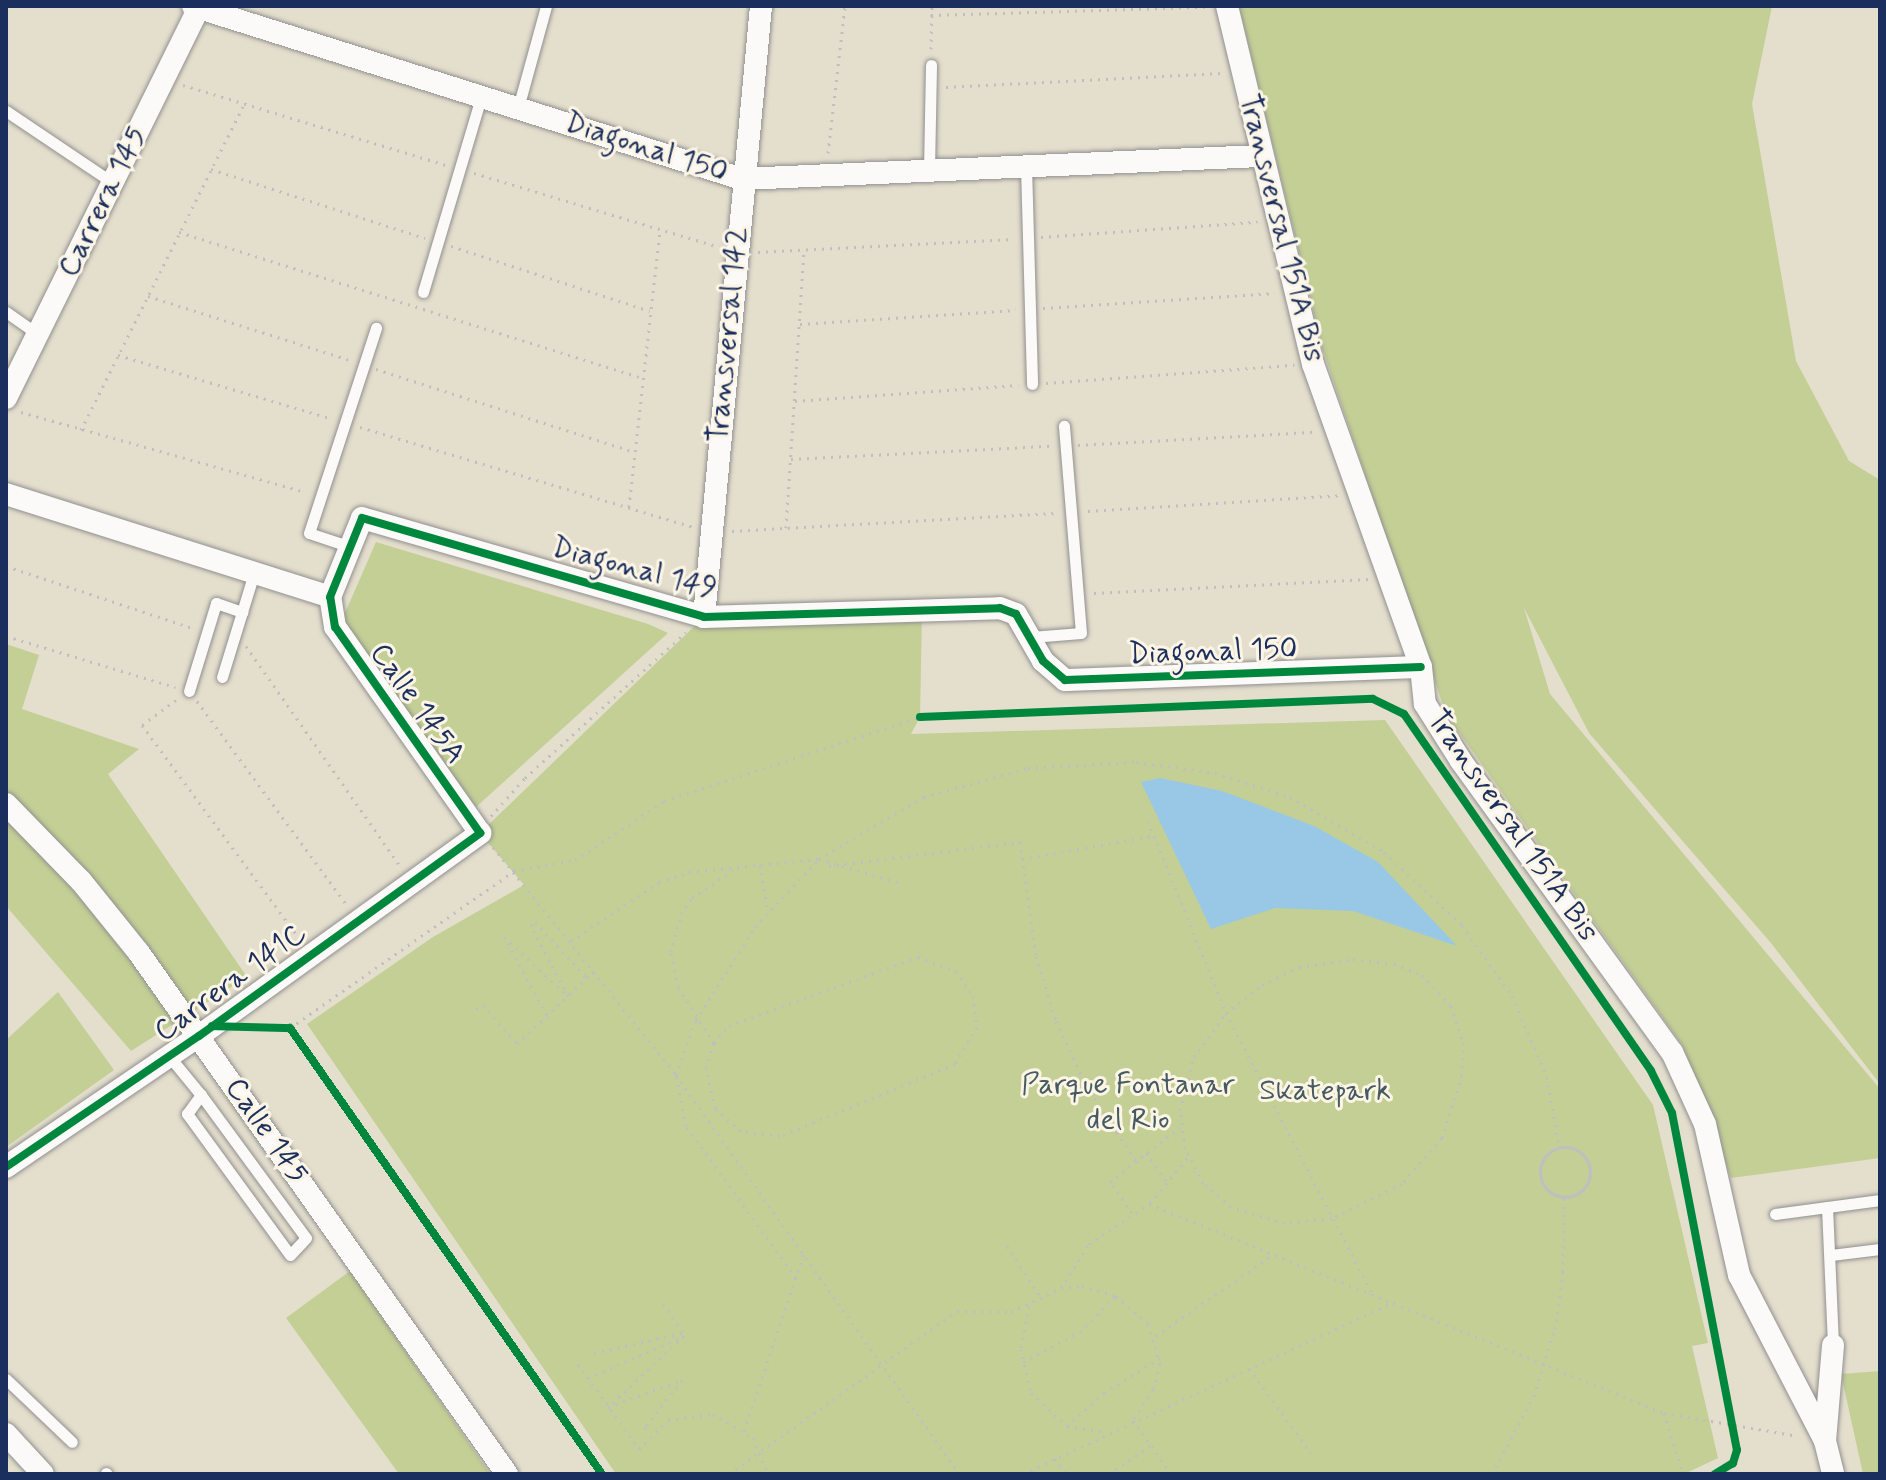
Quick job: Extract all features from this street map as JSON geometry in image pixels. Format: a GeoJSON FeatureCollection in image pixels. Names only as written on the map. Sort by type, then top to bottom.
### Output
{"type":"FeatureCollection","features":[{"type":"Feature","properties":{"kind":"street","name":"Transversal 142"},"geometry":{"type":"LineString","coordinates":[[704,617],[742,179],[761,6]]}},
{"type":"Feature","properties":{"kind":"street","name":"Transversal 151A Bis"},"geometry":{"type":"LineString","coordinates":[[1228,6],[1261,156],[1313,364],[1421,667],[1425,704],[1461,761],[1672,1052],[1692,1089],[1705,1124],[1739,1275],[1825,1441],[1833,1474]]}},
{"type":"Feature","properties":{"kind":"street","name":"Diagonal 150"},"geometry":{"type":"LineString","coordinates":[[197,7],[742,179],[1261,156]]}},
{"type":"Feature","properties":{"kind":"street","name":"Carrera 145"},"geometry":{"type":"LineString","coordinates":[[6,398],[197,7]]}},
{"type":"Feature","properties":{"kind":"street"},"geometry":{"type":"LineString","coordinates":[[6,494],[330,597],[351,547]]}},
{"type":"Feature","properties":{"kind":"street","name":"Diagonal 149"},"geometry":{"type":"LineString","coordinates":[[351,547],[362,518],[704,617],[1000,608],[1016,614],[1031,637]]}},
{"type":"Feature","properties":{"kind":"street","name":"Calle 145A"},"geometry":{"type":"LineString","coordinates":[[330,597],[343,643],[480,833]]}},
{"type":"Feature","properties":{"kind":"street","name":"Diagonal 150"},"geometry":{"type":"LineString","coordinates":[[1031,637],[1043,661],[1065,680],[1421,667]]}},
{"type":"Feature","properties":{"kind":"street","name":"Calle 145"},"geometry":{"type":"LineString","coordinates":[[6,804],[81,881],[199,1036],[507,1474]]}},
{"type":"Feature","properties":{"kind":"street","name":"Carrera 141C"},"geometry":{"type":"LineString","coordinates":[[6,1167],[199,1036],[480,833]]}},
{"type":"Feature","properties":{"kind":"street"},"geometry":{"type":"LineString","coordinates":[[1825,1441],[1833,1345]]}},
{"type":"Feature","properties":{"kind":"street"},"geometry":{"type":"LineString","coordinates":[[6,1434],[43,1474]]}},
{"type":"Feature","properties":{"kind":"lane"},"geometry":{"type":"LineString","coordinates":[[518,108],[546,6]]}},
{"type":"Feature","properties":{"kind":"lane"},"geometry":{"type":"LineString","coordinates":[[929,170],[931,65]]}},
{"type":"Feature","properties":{"kind":"lane"},"geometry":{"type":"LineString","coordinates":[[423,292],[481,98]]}},
{"type":"Feature","properties":{"kind":"lane"},"geometry":{"type":"LineString","coordinates":[[6,111],[113,183]]}},
{"type":"Feature","properties":{"kind":"lane"},"geometry":{"type":"LineString","coordinates":[[1026,166],[1032,384]]}},
{"type":"Feature","properties":{"kind":"lane"},"geometry":{"type":"LineString","coordinates":[[6,312],[38,334]]}},
{"type":"Feature","properties":{"kind":"lane"},"geometry":{"type":"LineString","coordinates":[[351,547],[309,533],[376,328]]}},
{"type":"Feature","properties":{"kind":"lane"},"geometry":{"type":"LineString","coordinates":[[1031,637],[1081,633],[1064,426]]}},
{"type":"Feature","properties":{"kind":"lane"},"geometry":{"type":"LineString","coordinates":[[222,677],[254,573]]}},
{"type":"Feature","properties":{"kind":"lane"},"geometry":{"type":"LineString","coordinates":[[189,691],[216,603],[242,612]]}},
{"type":"Feature","properties":{"kind":"lane"},"geometry":{"type":"LineString","coordinates":[[169,1056],[201,1095],[306,1238],[290,1255],[187,1114],[201,1095]]}},
{"type":"Feature","properties":{"kind":"lane"},"geometry":{"type":"LineString","coordinates":[[1775,1214],[1880,1200]]}},
{"type":"Feature","properties":{"kind":"lane"},"geometry":{"type":"LineString","coordinates":[[1827,1207],[1833,1345]]}},
{"type":"Feature","properties":{"kind":"lane"},"geometry":{"type":"LineString","coordinates":[[1831,1255],[1880,1249]]}},
{"type":"Feature","properties":{"kind":"lane"},"geometry":{"type":"LineString","coordinates":[[6,1379],[72,1442]]}},
{"type":"Feature","properties":{"kind":"path"},"geometry":{"type":"LineString","coordinates":[[825,175],[845,6]]}},
{"type":"Feature","properties":{"kind":"path"},"geometry":{"type":"LineString","coordinates":[[931,65],[932,6]]}},
{"type":"Feature","properties":{"kind":"path"},"geometry":{"type":"LineString","coordinates":[[931,15],[1228,6]]}},
{"type":"Feature","properties":{"kind":"path"},"geometry":{"type":"LineString","coordinates":[[930,87],[1242,72]]}},
{"type":"Feature","properties":{"kind":"path"},"geometry":{"type":"LineString","coordinates":[[81,430],[244,103]]}},
{"type":"Feature","properties":{"kind":"path"},"geometry":{"type":"LineString","coordinates":[[736,253],[1028,238],[1277,220]]}},
{"type":"Feature","properties":{"kind":"path"},"geometry":{"type":"LineString","coordinates":[[629,507],[660,229]]}},
{"type":"Feature","properties":{"kind":"path"},"geometry":{"type":"LineString","coordinates":[[179,232],[643,378]]}},
{"type":"Feature","properties":{"kind":"path"},"geometry":{"type":"LineString","coordinates":[[786,528],[804,249]]}},
{"type":"Feature","properties":{"kind":"path"},"geometry":{"type":"LineString","coordinates":[[800,324],[1295,291]]}},
{"type":"Feature","properties":{"kind":"path"},"geometry":{"type":"LineString","coordinates":[[148,296],[635,452]]}},
{"type":"Feature","properties":{"kind":"path"},"geometry":{"type":"LineString","coordinates":[[118,355],[711,532],[1359,494]]}},
{"type":"Feature","properties":{"kind":"path"},"geometry":{"type":"LineString","coordinates":[[795,401],[1313,364]]}},
{"type":"Feature","properties":{"kind":"path"},"geometry":{"type":"LineString","coordinates":[[6,408],[321,496]]}},
{"type":"Feature","properties":{"kind":"path"},"geometry":{"type":"LineString","coordinates":[[6,566],[207,632]]}},
{"type":"Feature","properties":{"kind":"path"},"geometry":{"type":"LineString","coordinates":[[1078,593],[1389,578]]}},
{"type":"Feature","properties":{"kind":"path"},"geometry":{"type":"LineString","coordinates":[[704,617],[525,778],[480,833],[571,941],[676,1075],[960,1474]]}},
{"type":"Feature","properties":{"kind":"path"},"geometry":{"type":"LineString","coordinates":[[236,632],[411,883]]}},
{"type":"Feature","properties":{"kind":"path"},"geometry":{"type":"LineString","coordinates":[[6,636],[189,691],[358,921]]}},
{"type":"Feature","properties":{"kind":"path"},"geometry":{"type":"LineString","coordinates":[[189,691],[142,725],[311,955]]}},
{"type":"Feature","properties":{"kind":"path"},"geometry":{"type":"LineString","coordinates":[[274,1028],[290,1028],[514,871],[575,860],[664,801],[920,717],[936,716]]}},
{"type":"Feature","properties":{"kind":"path"},"geometry":{"type":"LineString","coordinates":[[796,1278],[694,1141],[680,1110],[676,1075],[696,1020],[728,965],[768,912],[819,859],[924,797],[1028,768],[1096,761],[1173,765],[1290,797],[1384,852],[1435,896],[1478,946],[1512,996],[1537,1049],[1559,1147]]}},
{"type":"Feature","properties":{"kind":"path"},"geometry":{"type":"LineString","coordinates":[[1148,821],[1226,1013],[1372,1294]]}},
{"type":"Feature","properties":{"kind":"path"},"geometry":{"type":"LineString","coordinates":[[1022,859],[1154,836]]}},
{"type":"Feature","properties":{"kind":"path"},"geometry":{"type":"LineString","coordinates":[[829,866],[1020,842],[1036,956],[1056,1021],[1086,1085],[1136,1161]]}},
{"type":"Feature","properties":{"kind":"path"},"geometry":{"type":"LineString","coordinates":[[571,941],[668,878],[819,859],[829,866],[903,884]]}},
{"type":"Feature","properties":{"kind":"path"},"geometry":{"type":"LineString","coordinates":[[760,865],[768,912]]}},
{"type":"Feature","properties":{"kind":"path"},"geometry":{"type":"LineString","coordinates":[[714,1043],[696,1020],[673,971],[674,933],[681,914],[705,884],[740,867]]}},
{"type":"Feature","properties":{"kind":"path"},"geometry":{"type":"LineString","coordinates":[[568,996],[531,924],[587,978]]}},
{"type":"Feature","properties":{"kind":"path"},"geometry":{"type":"LineString","coordinates":[[547,1015],[504,937],[568,996]]}},
{"type":"Feature","properties":{"kind":"path"},"geometry":{"type":"LineString","coordinates":[[912,957],[937,960],[956,971],[976,1006],[974,1038],[955,1064],[790,1133],[754,1135],[733,1126],[715,1108],[706,1068],[714,1043],[738,1020],[912,957]]}},
{"type":"Feature","properties":{"kind":"path"},"geometry":{"type":"LineString","coordinates":[[1353,959],[1394,964],[1422,975],[1451,1006],[1463,1042],[1462,1075],[1442,1138],[1402,1184],[1332,1218],[1285,1223],[1247,1214],[1217,1197],[1188,1157],[1180,1127],[1184,1081],[1194,1057],[1226,1013],[1283,974],[1353,959]]}},
{"type":"Feature","properties":{"kind":"path"},"geometry":{"type":"LineString","coordinates":[[476,1009],[483,1005],[517,1044],[594,971]]}},
{"type":"Feature","properties":{"kind":"path"},"geometry":{"type":"LineString","coordinates":[[290,1028],[299,1041]]}},
{"type":"Feature","properties":{"kind":"path"},"geometry":{"type":"LineString","coordinates":[[705,1115],[715,1108]]}},
{"type":"Feature","properties":{"kind":"path"},"geometry":{"type":"LineString","coordinates":[[1133,1214],[1110,1182],[1180,1127]]}},
{"type":"Feature","properties":{"kind":"path"},"geometry":{"type":"LineString","coordinates":[[1559,1147],[1541,1162],[1540,1178],[1549,1192],[1564,1198]]}},
{"type":"Feature","properties":{"kind":"path"},"geometry":{"type":"LineString","coordinates":[[1559,1147],[1583,1154],[1590,1170],[1586,1186],[1564,1198]]}},
{"type":"Feature","properties":{"kind":"path"},"geometry":{"type":"LineString","coordinates":[[1146,1153],[1167,1182]]}},
{"type":"Feature","properties":{"kind":"path"},"geometry":{"type":"LineString","coordinates":[[1061,1288],[1089,1244],[1149,1204],[1188,1157]]}},
{"type":"Feature","properties":{"kind":"path"},"geometry":{"type":"LineString","coordinates":[[1492,1474],[1522,1421],[1546,1363],[1563,1272],[1564,1198]]}},
{"type":"Feature","properties":{"kind":"path"},"geometry":{"type":"LineString","coordinates":[[1149,1204],[1664,1413],[1825,1441]]}},
{"type":"Feature","properties":{"kind":"path"},"geometry":{"type":"LineString","coordinates":[[1007,1246],[1042,1299]]}},
{"type":"Feature","properties":{"kind":"path"},"geometry":{"type":"LineString","coordinates":[[744,1431],[804,1254]]}},
{"type":"Feature","properties":{"kind":"path"},"geometry":{"type":"LineString","coordinates":[[1155,1337],[1274,1254]]}},
{"type":"Feature","properties":{"kind":"path"},"geometry":{"type":"LineString","coordinates":[[729,1474],[957,1311],[992,1314],[1029,1306],[1061,1288],[1082,1286],[1116,1296],[1141,1315],[1155,1337],[1160,1358],[1153,1390],[1133,1420]]}},
{"type":"Feature","properties":{"kind":"path"},"geometry":{"type":"LineString","coordinates":[[1022,1362],[1080,1332],[1116,1296]]}},
{"type":"Feature","properties":{"kind":"path"},"geometry":{"type":"LineString","coordinates":[[1023,1474],[1109,1431],[1394,1302]]}},
{"type":"Feature","properties":{"kind":"path"},"geometry":{"type":"LineString","coordinates":[[663,1304],[683,1334]]}},
{"type":"Feature","properties":{"kind":"path"},"geometry":{"type":"LineString","coordinates":[[1029,1306],[1022,1362],[1031,1393],[1067,1426],[1109,1431]]}},
{"type":"Feature","properties":{"kind":"path"},"geometry":{"type":"LineString","coordinates":[[594,1353],[683,1334]]}},
{"type":"Feature","properties":{"kind":"path"},"geometry":{"type":"LineString","coordinates":[[588,1378],[683,1334]]}},
{"type":"Feature","properties":{"kind":"path"},"geometry":{"type":"LineString","coordinates":[[608,1407],[683,1334]]}},
{"type":"Feature","properties":{"kind":"path"},"geometry":{"type":"LineString","coordinates":[[1067,1426],[1104,1393],[1160,1358]]}},
{"type":"Feature","properties":{"kind":"path"},"geometry":{"type":"LineString","coordinates":[[578,1364],[639,1449],[649,1434],[690,1413],[713,1414],[744,1431],[761,1451],[768,1474]]}},
{"type":"Feature","properties":{"kind":"path"},"geometry":{"type":"LineString","coordinates":[[1249,1368],[1311,1453]]}},
{"type":"Feature","properties":{"kind":"path"},"geometry":{"type":"LineString","coordinates":[[608,1407],[682,1380],[645,1427],[649,1434]]}},
{"type":"Feature","properties":{"kind":"path"},"geometry":{"type":"LineString","coordinates":[[1730,1409],[1735,1437]]}},
{"type":"Feature","properties":{"kind":"path"},"geometry":{"type":"LineString","coordinates":[[1664,1413],[1683,1474]]}},
{"type":"Feature","properties":{"kind":"path"},"geometry":{"type":"LineString","coordinates":[[1133,1420],[1171,1474]]}},
{"type":"Feature","properties":{"kind":"path"},"geometry":{"type":"LineString","coordinates":[[1109,1474],[1151,1445]]}},
{"type":"Feature","properties":{"kind":"path"},"geometry":{"type":"LineString","coordinates":[[1055,1458],[1066,1474]]}},
{"type":"Feature","properties":{"kind":"green space"},"geometry":{"type":"Polygon","coordinates":[[[1239,6],[1772,6],[1752,104],[1796,361],[1849,461],[1880,480],[1880,1084],[1771,943],[1589,733],[1524,608],[1550,694],[1880,1089],[1880,1158],[1731,1178],[1683,1046],[1446,714],[1323,350],[1239,6]]]}},
{"type":"Feature","properties":{"kind":"green space"},"geometry":{"type":"Polygon","coordinates":[[[376,542],[648,624],[668,633],[476,807],[342,620],[376,542]]]}},
{"type":"Feature","properties":{"kind":"green space","name":"Parque Fontanar del Rio"},"geometry":{"type":"Polygon","coordinates":[[[922,611],[920,717],[911,734],[1385,720],[1653,1105],[1708,1343],[1692,1346],[1718,1458],[1684,1474],[616,1474],[307,1024],[433,937],[524,885],[480,833],[704,617],[922,611]]]}},
{"type":"Feature","properties":{"kind":"green space"},"geometry":{"type":"Polygon","coordinates":[[[6,644],[39,655],[22,709],[139,749],[108,774],[247,977],[131,1051],[6,906],[6,644]]]}},
{"type":"Feature","properties":{"kind":"green space"},"geometry":{"type":"Polygon","coordinates":[[[58,992],[114,1070],[6,1147],[6,1040],[58,992]]]}},
{"type":"Feature","properties":{"kind":"green space"},"geometry":{"type":"Polygon","coordinates":[[[350,1271],[490,1474],[399,1474],[286,1318],[350,1271]]]}},
{"type":"Feature","properties":{"kind":"green space"},"geometry":{"type":"Polygon","coordinates":[[[1880,1371],[1880,1474],[1863,1474],[1841,1374],[1880,1371]]]}},
{"type":"Feature","properties":{"kind":"water"},"geometry":{"type":"Polygon","coordinates":[[[1160,778],[1222,791],[1314,826],[1378,862],[1457,946],[1353,911],[1275,908],[1211,929],[1141,782],[1160,778]]]}},
{"type":"Feature","properties":{"kind":"cycle path"},"geometry":{"type":"LineString","coordinates":[[6,1167],[199,1036],[480,833],[335,627],[330,597],[362,518],[704,617],[1000,608],[1016,614],[1043,661],[1065,680],[1421,667]]}},
{"type":"Feature","properties":{"kind":"cycle path"},"geometry":{"type":"LineString","coordinates":[[920,717],[1373,699],[1404,714],[1651,1071],[1672,1113],[1737,1450],[1733,1463],[1715,1474]]}},
{"type":"Feature","properties":{"kind":"cycle path"},"geometry":{"type":"LineString","coordinates":[[212,1026],[290,1028],[602,1474]]}},
{"type":"Feature","properties":{"kind":"park label","name":"Skatepark"},"geometry":{"type":"Point","coordinates":[1325,1091]}}]}
